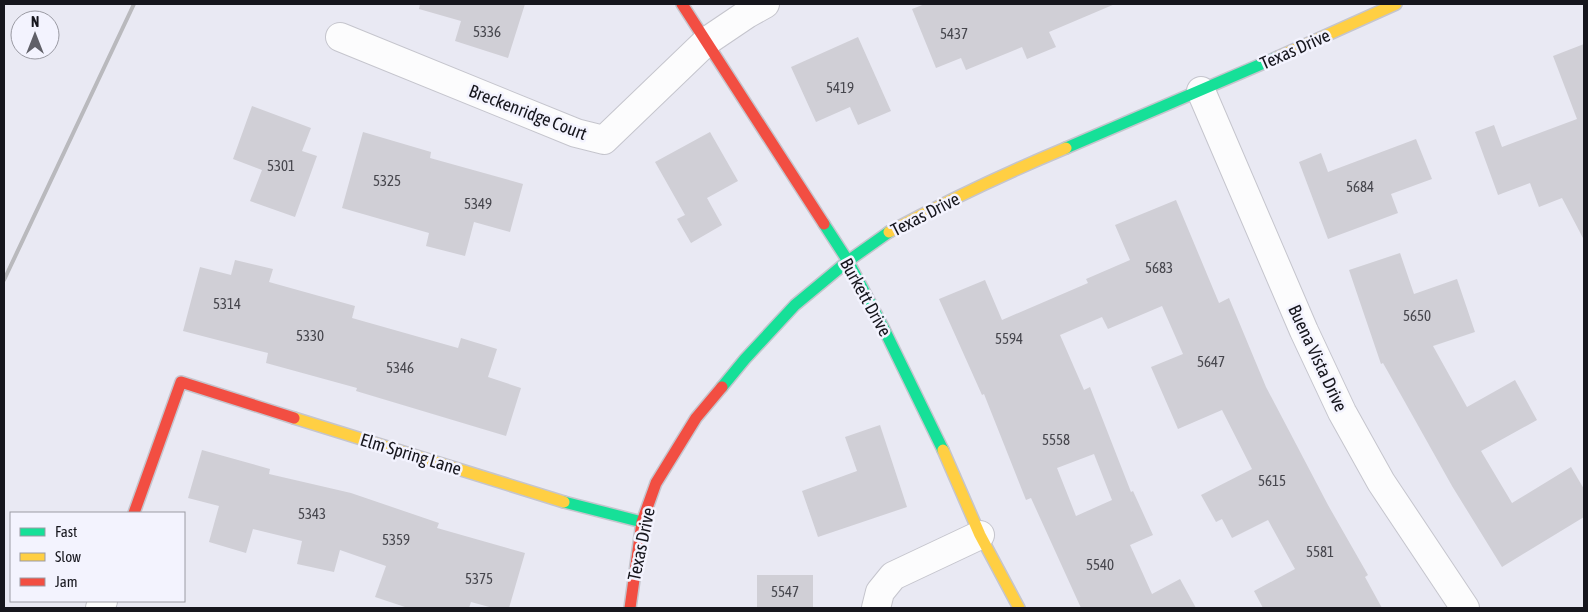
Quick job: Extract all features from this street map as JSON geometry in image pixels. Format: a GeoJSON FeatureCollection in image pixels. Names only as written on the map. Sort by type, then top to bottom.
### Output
{"type":"FeatureCollection","features":[{"type":"Feature","properties":{"kind":"street","name":"Burkett Drive"},"geometry":{"type":"LineString","coordinates":[[682,4],[848,261],[933,428],[980,535],[1019,608]]}},
{"type":"Feature","properties":{"kind":"street","name":"Breckenridge Court"},"geometry":{"type":"LineString","coordinates":[[340,37],[576,133],[604,140],[707,41],[765,4]]}},
{"type":"Feature","properties":{"kind":"street","name":"Texas Drive"},"geometry":{"type":"LineString","coordinates":[[630,608],[642,522],[656,483],[696,418],[745,359],[795,305],[848,261],[885,234],[950,200],[1396,4]]}},
{"type":"Feature","properties":{"kind":"street","name":"Buena Vista Drive"},"geometry":{"type":"LineString","coordinates":[[1201,91],[1304,332],[1342,412],[1381,482],[1465,608]]}},
{"type":"Feature","properties":{"kind":"street","name":"Elm Spring Lane"},"geometry":{"type":"LineString","coordinates":[[134,512],[181,382],[569,504],[642,522]]}},
{"type":"Feature","properties":{"kind":"street"},"geometry":{"type":"LineString","coordinates":[[876,608],[880,592],[893,576],[980,535]]}},
{"type":"Feature","properties":{"kind":"building"},"geometry":{"type":"Polygon","coordinates":[[[420,4],[525,4],[508,58],[455,41],[461,21],[419,9],[420,4]]]}},
{"type":"Feature","properties":{"kind":"building"},"geometry":{"type":"Polygon","coordinates":[[[925,4],[1115,4],[1049,32],[1056,47],[1027,59],[1022,47],[966,70],[961,58],[936,68],[912,9],[925,4]]]}},
{"type":"Feature","properties":{"kind":"building"},"geometry":{"type":"Polygon","coordinates":[[[858,37],[891,111],[858,125],[850,107],[816,122],[791,67],[858,37]]]}},
{"type":"Feature","properties":{"kind":"building"},"geometry":{"type":"Polygon","coordinates":[[[1584,44],[1584,240],[1562,198],[1539,207],[1530,183],[1498,195],[1475,132],[1494,125],[1502,147],[1577,119],[1553,56],[1584,44]]]}},
{"type":"Feature","properties":{"kind":"building"},"geometry":{"type":"Polygon","coordinates":[[[252,106],[311,128],[302,151],[317,156],[295,217],[250,201],[262,170],[233,159],[252,106]]]}},
{"type":"Feature","properties":{"kind":"building"},"geometry":{"type":"Polygon","coordinates":[[[363,132],[431,152],[430,158],[523,184],[510,232],[474,222],[465,256],[426,246],[429,233],[342,208],[363,132]]]}},
{"type":"Feature","properties":{"kind":"building"},"geometry":{"type":"Polygon","coordinates":[[[710,132],[738,181],[707,198],[722,225],[691,243],[677,219],[685,215],[655,162],[710,132]]]}},
{"type":"Feature","properties":{"kind":"building"},"geometry":{"type":"Polygon","coordinates":[[[1416,139],[1432,179],[1391,194],[1398,213],[1328,239],[1299,162],[1321,153],[1328,172],[1416,139]]]}},
{"type":"Feature","properties":{"kind":"building"},"geometry":{"type":"Polygon","coordinates":[[[1176,200],[1219,303],[1229,298],[1266,387],[1328,505],[1368,575],[1365,577],[1382,608],[1263,608],[1254,591],[1295,569],[1268,520],[1232,538],[1222,519],[1216,522],[1201,495],[1252,469],[1222,410],[1178,429],[1151,367],[1183,354],[1162,306],[1108,329],[1102,317],[1060,335],[1084,390],[1090,387],[1131,492],[1133,491],[1153,535],[1130,545],[1152,594],[1180,579],[1196,608],[1081,608],[1031,498],[1026,500],[984,394],[982,395],[939,299],[985,280],[1002,320],[1088,283],[1086,279],[1130,260],[1115,225],[1176,200]],[[1094,454],[1057,468],[1076,516],[1112,500],[1094,454]]]}},
{"type":"Feature","properties":{"kind":"building"},"geometry":{"type":"Polygon","coordinates":[[[1400,253],[1414,294],[1457,279],[1475,332],[1433,346],[1467,407],[1515,380],[1537,420],[1481,451],[1512,503],[1571,467],[1584,489],[1584,517],[1502,567],[1452,486],[1383,363],[1381,364],[1349,270],[1400,253]]]}},
{"type":"Feature","properties":{"kind":"building"},"geometry":{"type":"Polygon","coordinates":[[[235,260],[273,269],[269,282],[355,306],[352,318],[458,348],[461,338],[497,349],[488,377],[521,388],[506,436],[356,391],[357,388],[266,363],[268,353],[183,331],[200,267],[231,275],[235,260]]]}},
{"type":"Feature","properties":{"kind":"building"},"geometry":{"type":"Polygon","coordinates":[[[880,425],[907,507],[818,537],[802,491],[857,471],[845,437],[880,425]]]}},
{"type":"Feature","properties":{"kind":"building"},"geometry":{"type":"Polygon","coordinates":[[[202,450],[270,469],[269,474],[351,493],[439,523],[437,528],[525,553],[509,608],[493,608],[471,602],[469,608],[408,608],[375,597],[386,566],[340,550],[334,572],[297,564],[302,541],[253,529],[246,553],[209,542],[219,506],[188,498],[202,450]]]}},
{"type":"Feature","properties":{"kind":"building"},"geometry":{"type":"Polygon","coordinates":[[[757,575],[813,575],[813,608],[757,608],[757,575]]]}},
{"type":"Feature","properties":{"kind":"railway"},"geometry":{"type":"LineString","coordinates":[[4,280],[134,4]]}},
{"type":"Feature","properties":{"kind":"traffic: fast"},"geometry":{"type":"LineString","coordinates":[[1066,148],[1278,57]]}},
{"type":"Feature","properties":{"kind":"traffic: fast"},"geometry":{"type":"LineString","coordinates":[[824,224],[848,261],[883,327],[943,450]]}},
{"type":"Feature","properties":{"kind":"traffic: fast"},"geometry":{"type":"LineString","coordinates":[[722,387],[795,305],[848,261],[889,232]]}},
{"type":"Feature","properties":{"kind":"traffic: fast"},"geometry":{"type":"LineString","coordinates":[[564,502],[642,522]]}},
{"type":"Feature","properties":{"kind":"traffic: slow"},"geometry":{"type":"LineString","coordinates":[[1278,57],[1396,4]]}},
{"type":"Feature","properties":{"kind":"traffic: slow"},"geometry":{"type":"LineString","coordinates":[[889,232],[1021,167],[1066,148]]}},
{"type":"Feature","properties":{"kind":"traffic: slow"},"geometry":{"type":"LineString","coordinates":[[294,418],[564,502]]}},
{"type":"Feature","properties":{"kind":"traffic: slow"},"geometry":{"type":"LineString","coordinates":[[943,450],[980,535],[1019,608]]}},
{"type":"Feature","properties":{"kind":"traffic: jam"},"geometry":{"type":"LineString","coordinates":[[682,4],[824,224]]}},
{"type":"Feature","properties":{"kind":"traffic: jam"},"geometry":{"type":"LineString","coordinates":[[134,512],[181,382],[294,418]]}},
{"type":"Feature","properties":{"kind":"traffic: jam"},"geometry":{"type":"LineString","coordinates":[[630,608],[642,522],[656,483],[696,418],[722,387]]}}]}
